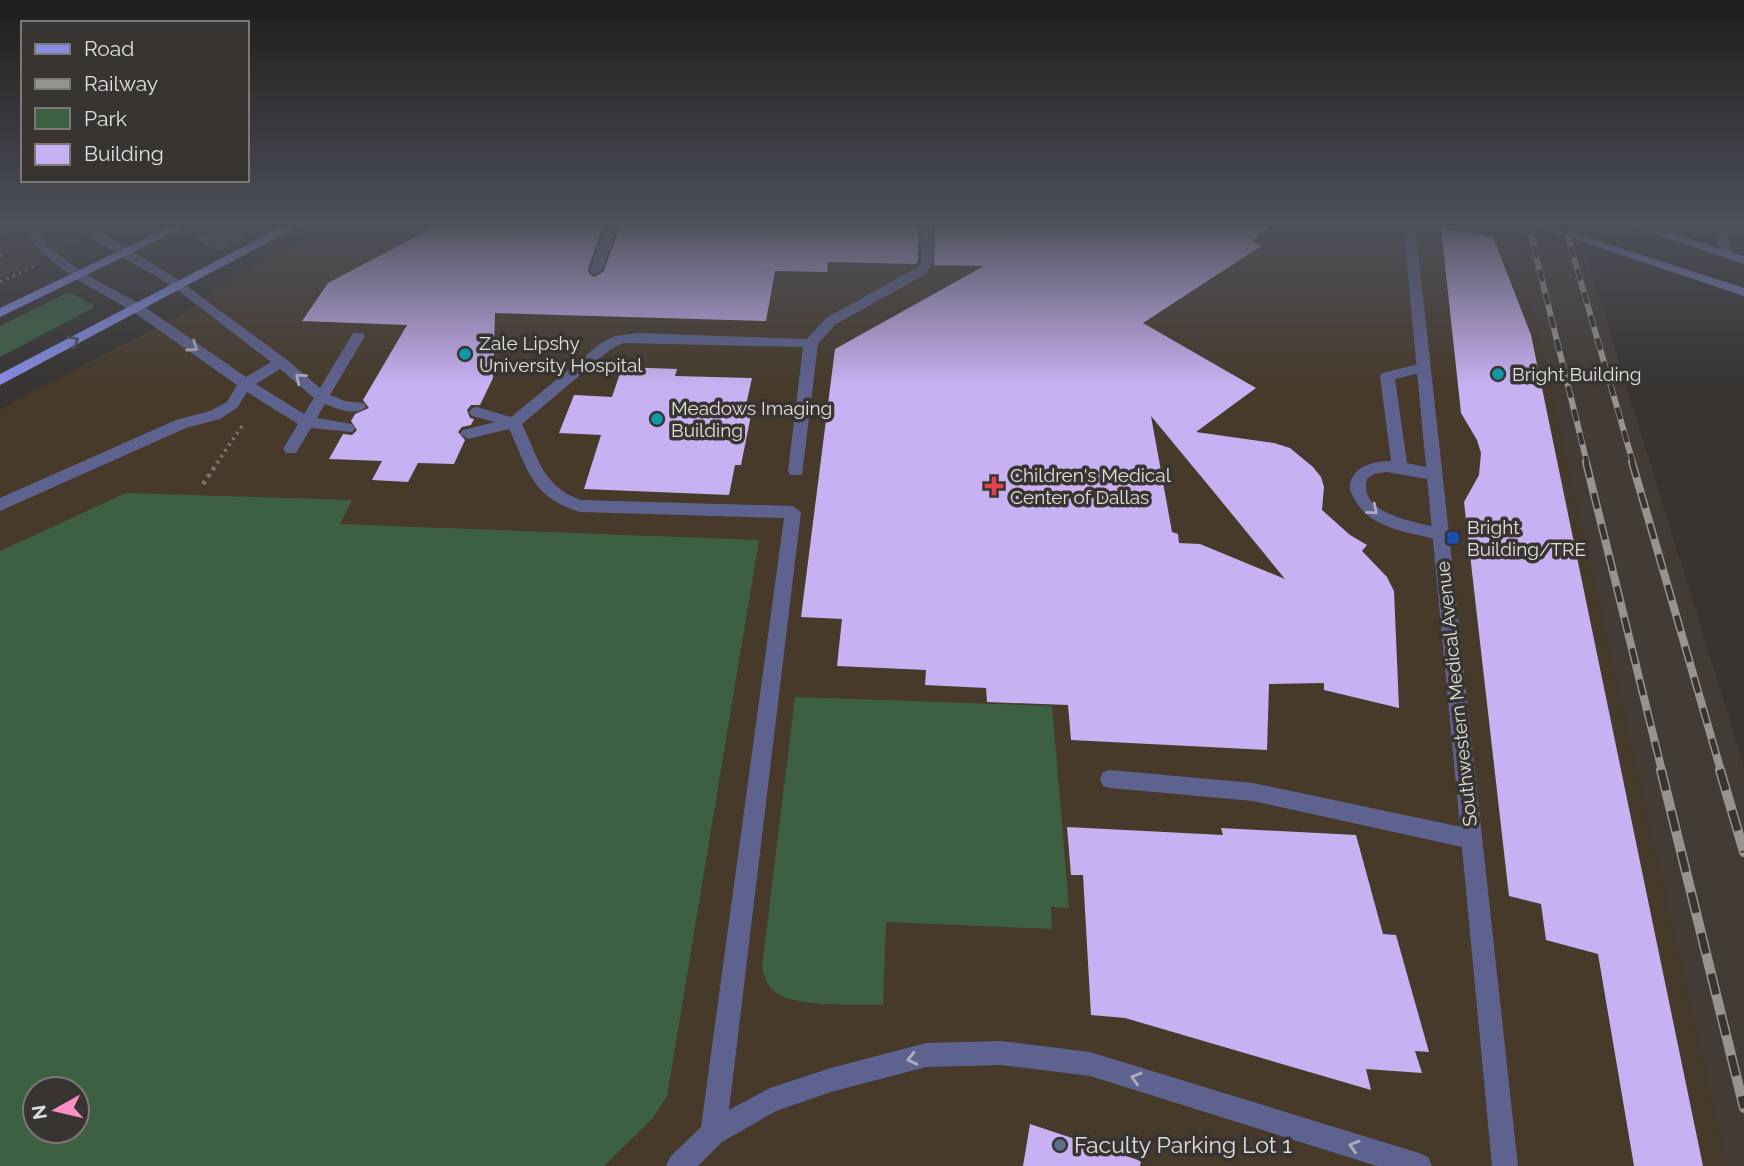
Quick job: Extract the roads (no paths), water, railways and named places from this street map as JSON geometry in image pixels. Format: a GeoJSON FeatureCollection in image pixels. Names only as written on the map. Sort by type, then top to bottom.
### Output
{"type":"FeatureCollection","features":[{"type":"Feature","properties":{"kind":"main road"},"geometry":{"type":"LineString","coordinates":[[0,313],[72,277]]}},
{"type":"Feature","properties":{"kind":"main road"},"geometry":{"type":"LineString","coordinates":[[0,380],[194,277]]}},
{"type":"Feature","properties":{"kind":"main road"},"geometry":{"type":"LineString","coordinates":[[1699,277],[1744,292]]}},
{"type":"Feature","properties":{"kind":"street"},"geometry":{"type":"LineString","coordinates":[[88,277],[137,308],[245,384],[307,422],[347,428]]}},
{"type":"Feature","properties":{"kind":"street"},"geometry":{"type":"LineString","coordinates":[[167,277],[281,362],[323,398],[343,407],[359,407]]}},
{"type":"Feature","properties":{"kind":"street"},"geometry":{"type":"LineString","coordinates":[[796,471],[811,343],[831,321],[909,277]]}},
{"type":"Feature","properties":{"kind":"street","name":"Southwestern Medical Avenue"},"geometry":{"type":"LineString","coordinates":[[1414,277],[1505,1166]]}},
{"type":"Feature","properties":{"kind":"street"},"geometry":{"type":"LineString","coordinates":[[291,449],[358,336]]}},
{"type":"Feature","properties":{"kind":"street"},"geometry":{"type":"LineString","coordinates":[[468,434],[514,423],[606,346],[620,340],[639,337],[811,343]]}},
{"type":"Feature","properties":{"kind":"street"},"geometry":{"type":"LineString","coordinates":[[0,505],[181,424],[215,415],[232,405],[245,384],[281,362]]}},
{"type":"Feature","properties":{"kind":"street"},"geometry":{"type":"LineString","coordinates":[[1400,468],[1387,376],[1423,368]]}},
{"type":"Feature","properties":{"kind":"street"},"geometry":{"type":"LineString","coordinates":[[477,412],[514,423],[543,484],[556,497],[580,506],[793,512],[713,1133]]}},
{"type":"Feature","properties":{"kind":"street"},"geometry":{"type":"LineString","coordinates":[[1433,474],[1379,467],[1361,475],[1357,492],[1362,501],[1380,517],[1440,534]]}},
{"type":"Feature","properties":{"kind":"street"},"geometry":{"type":"LineString","coordinates":[[1110,779],[1252,792],[1471,839]]}},
{"type":"Feature","properties":{"kind":"street"},"geometry":{"type":"LineString","coordinates":[[679,1166],[713,1133],[770,1101],[831,1080],[926,1055],[1001,1054],[1090,1063],[1419,1166]]}},
{"type":"Feature","properties":{"kind":"railway"},"geometry":{"type":"LineString","coordinates":[[1541,277],[1587,463]]}},
{"type":"Feature","properties":{"kind":"railway"},"geometry":{"type":"LineString","coordinates":[[1580,277],[1633,463]]}},
{"type":"Feature","properties":{"kind":"railway"},"geometry":{"type":"LineString","coordinates":[[1586,462],[1662,771]]}},
{"type":"Feature","properties":{"kind":"railway"},"geometry":{"type":"LineString","coordinates":[[1632,462],[1721,771]]}},
{"type":"Feature","properties":{"kind":"railway"},"geometry":{"type":"LineString","coordinates":[[1661,770],[1744,1108]]}},
{"type":"Feature","properties":{"kind":"railway"},"geometry":{"type":"LineString","coordinates":[[1720,770],[1744,852]]}},
{"type":"Feature","properties":{"kind":"place","name":"Zale Lipshy University Hospital"},"geometry":{"type":"Point","coordinates":[465,354]}},
{"type":"Feature","properties":{"kind":"place","name":"Bright Building"},"geometry":{"type":"Point","coordinates":[1498,374]}},
{"type":"Feature","properties":{"kind":"place","name":"Meadows Imaging Building"},"geometry":{"type":"Point","coordinates":[657,419]}},
{"type":"Feature","properties":{"kind":"place","name":"Children's Medical Center of Dallas"},"geometry":{"type":"Point","coordinates":[994,486]}},
{"type":"Feature","properties":{"kind":"place","name":"Bright Building/TRE"},"geometry":{"type":"Point","coordinates":[1453,538]}},
{"type":"Feature","properties":{"kind":"place","name":"Faculty Parking Lot 1"},"geometry":{"type":"Point","coordinates":[1060,1145]}}]}
